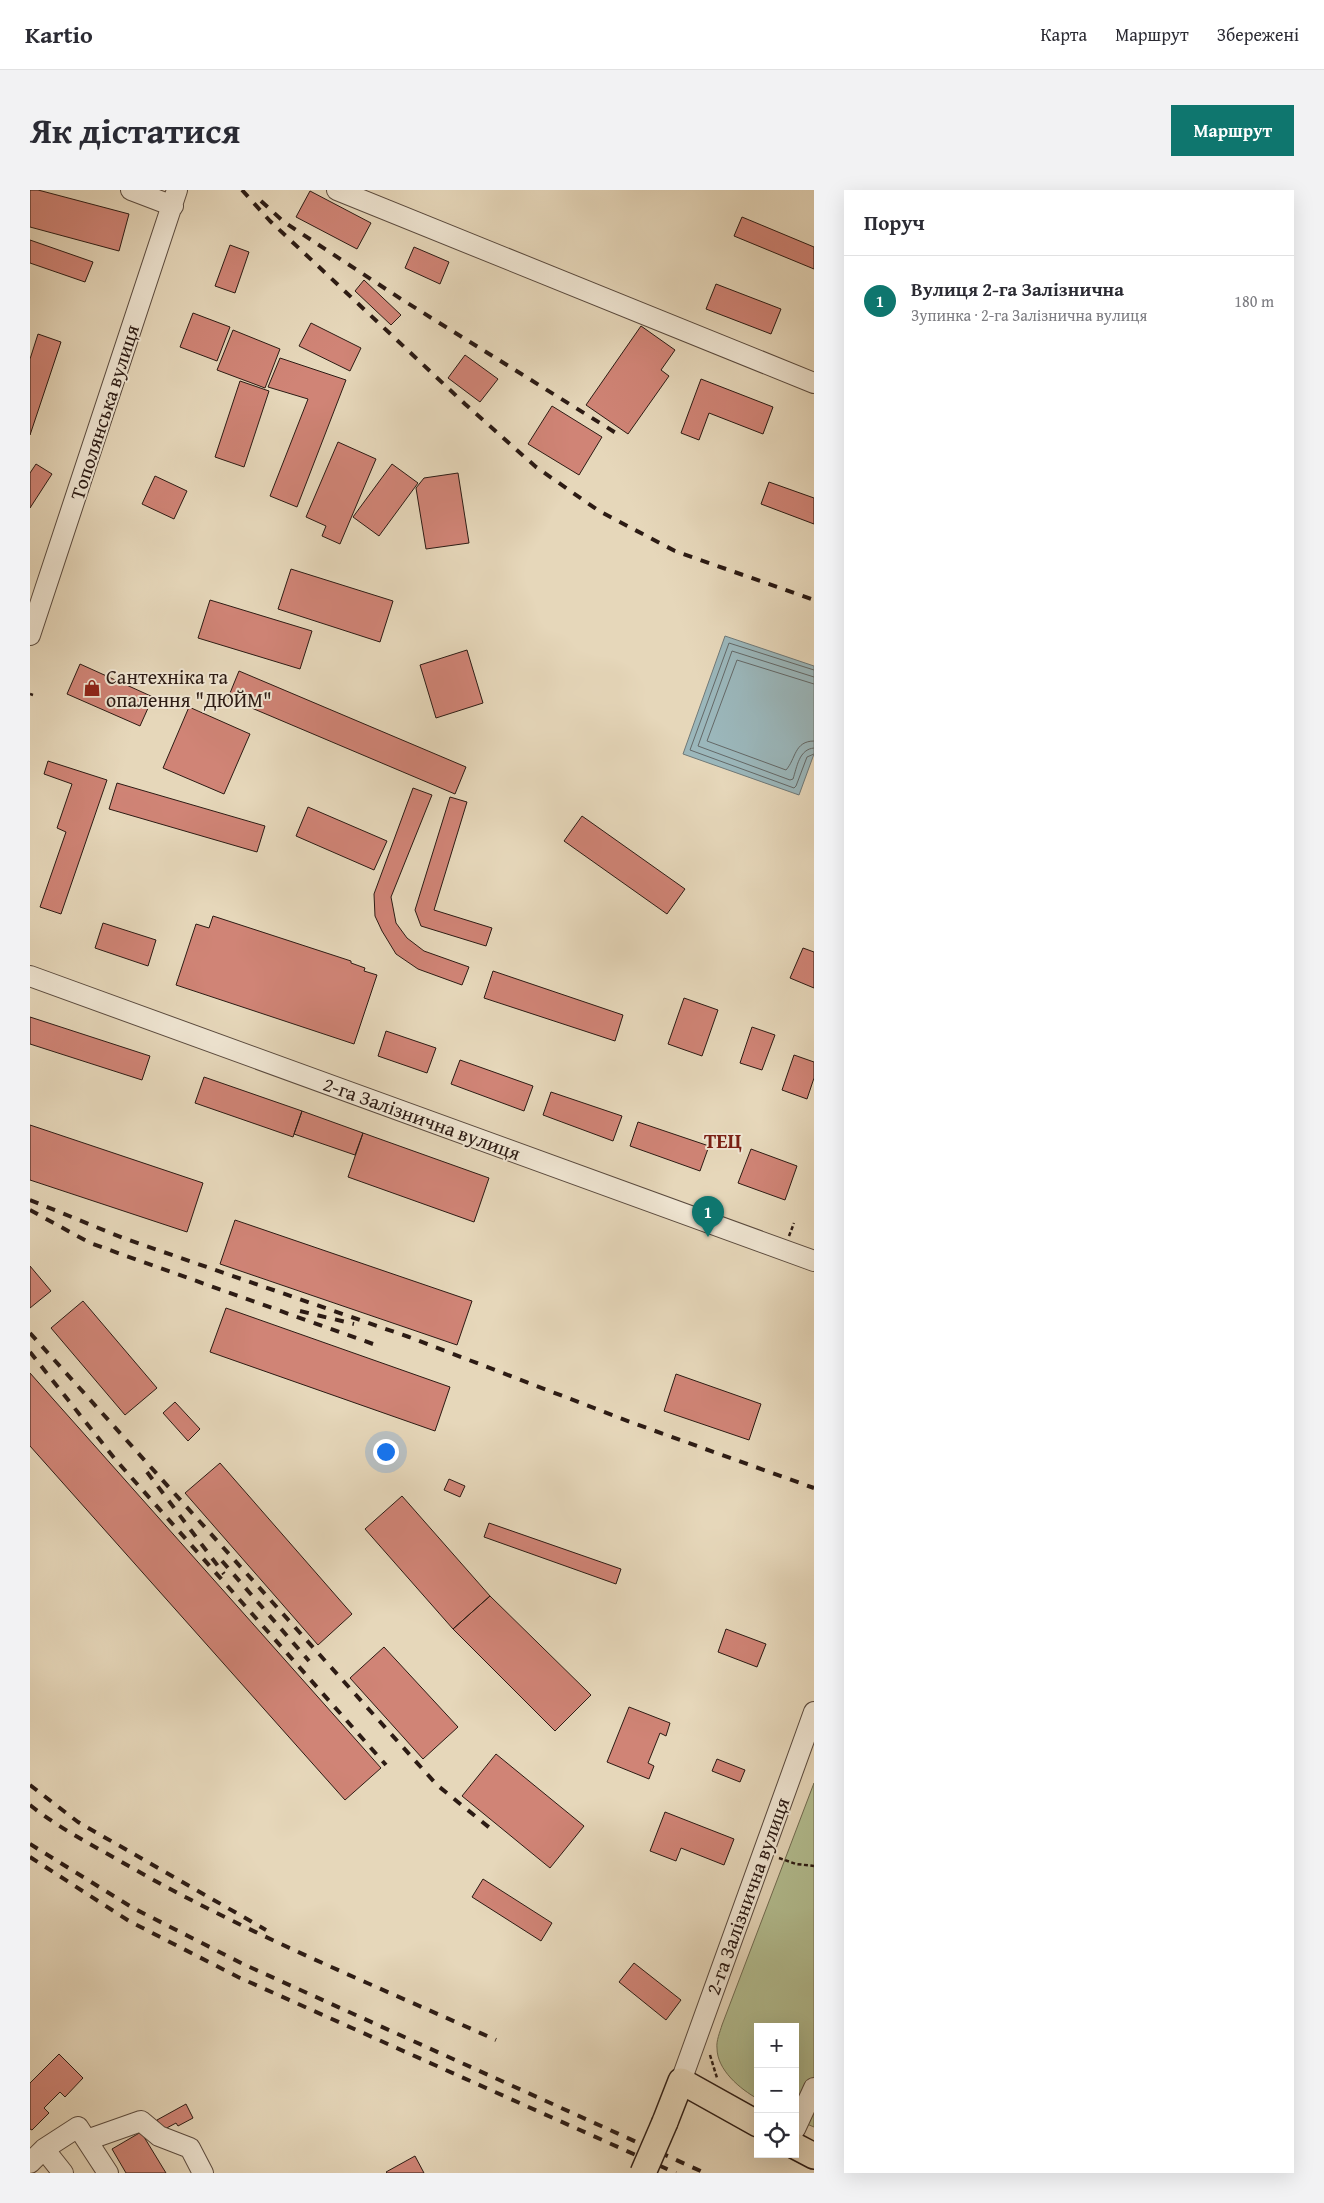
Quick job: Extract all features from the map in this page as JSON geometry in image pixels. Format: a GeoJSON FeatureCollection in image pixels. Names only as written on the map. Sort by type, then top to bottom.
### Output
{"type":"FeatureCollection","features":[{"type":"Feature","properties":{"kind":"main road"},"geometry":{"type":"LineString","coordinates":[[643,2173],[681,2081],[754,2122]]}},
{"type":"Feature","properties":{"kind":"main road"},"geometry":{"type":"LineString","coordinates":[[799,2148],[814,2156]]}},
{"type":"Feature","properties":{"kind":"street"},"geometry":{"type":"LineString","coordinates":[[131,190],[175,198]]}},
{"type":"Feature","properties":{"kind":"street"},"geometry":{"type":"LineString","coordinates":[[337,190],[814,382]]}},
{"type":"Feature","properties":{"kind":"street","name":"Тополянська вулиця"},"geometry":{"type":"LineString","coordinates":[[30,635],[175,198]]}},
{"type":"Feature","properties":{"kind":"street","name":"2-га Залізнична вулиця"},"geometry":{"type":"LineString","coordinates":[[30,976],[814,1261]]}},
{"type":"Feature","properties":{"kind":"street","name":"2-га Залізнична вулиця"},"geometry":{"type":"LineString","coordinates":[[681,2081],[814,1712]]}},
{"type":"Feature","properties":{"kind":"street"},"geometry":{"type":"LineString","coordinates":[[799,2120],[814,2088]]}},
{"type":"Feature","properties":{"kind":"street"},"geometry":{"type":"LineString","coordinates":[[87,2140],[141,2121],[159,2136],[190,2148],[203,2173]]}},
{"type":"Feature","properties":{"kind":"street"},"geometry":{"type":"LineString","coordinates":[[30,2163],[44,2149],[78,2127],[108,2173]]}},
{"type":"Feature","properties":{"kind":"street"},"geometry":{"type":"LineString","coordinates":[[44,2149],[63,2173]]}},
{"type":"Feature","properties":{"kind":"path"},"geometry":{"type":"LineString","coordinates":[[781,1849],[778,1858],[796,1864],[814,1866]]}},
{"type":"Feature","properties":{"kind":"path"},"geometry":{"type":"LineString","coordinates":[[710,2048],[710,2058],[715,2075],[720,2082]]}},
{"type":"Feature","properties":{"kind":"green space"},"geometry":{"type":"Polygon","coordinates":[[[814,1783],[814,2127],[799,2121],[799,2023],[754,2023],[754,2096],[737,2084],[721,2064],[717,2045],[722,2025],[814,1783]]]}},
{"type":"Feature","properties":{"kind":"water"},"geometry":{"type":"Polygon","coordinates":[[[725,636],[814,666],[814,754],[799,795],[683,754],[725,636]]]}},
{"type":"Feature","properties":{"kind":"building"},"geometry":{"type":"Polygon","coordinates":[[[30,190],[38,190],[129,214],[119,251],[30,227],[30,190]]]}},
{"type":"Feature","properties":{"kind":"building"},"geometry":{"type":"Polygon","coordinates":[[[310,191],[371,223],[357,249],[296,217],[310,191]]]}},
{"type":"Feature","properties":{"kind":"building"},"geometry":{"type":"Polygon","coordinates":[[[742,217],[814,247],[814,269],[734,236],[742,217]]]}},
{"type":"Feature","properties":{"kind":"building"},"geometry":{"type":"Polygon","coordinates":[[[30,240],[93,262],[85,282],[30,263],[30,240]]]}},
{"type":"Feature","properties":{"kind":"building"},"geometry":{"type":"Polygon","coordinates":[[[230,245],[249,252],[235,293],[215,286],[230,245]]]}},
{"type":"Feature","properties":{"kind":"building"},"geometry":{"type":"Polygon","coordinates":[[[414,247],[449,262],[440,284],[405,268],[414,247]]]}},
{"type":"Feature","properties":{"kind":"building"},"geometry":{"type":"Polygon","coordinates":[[[364,280],[401,315],[391,325],[355,291],[364,280]]]}},
{"type":"Feature","properties":{"kind":"building"},"geometry":{"type":"Polygon","coordinates":[[[716,284],[781,309],[771,334],[706,309],[716,284]]]}},
{"type":"Feature","properties":{"kind":"building"},"geometry":{"type":"Polygon","coordinates":[[[193,313],[230,327],[217,361],[180,347],[193,313]]]}},
{"type":"Feature","properties":{"kind":"building"},"geometry":{"type":"Polygon","coordinates":[[[311,323],[361,348],[350,371],[299,346],[311,323]]]}},
{"type":"Feature","properties":{"kind":"building"},"geometry":{"type":"Polygon","coordinates":[[[641,326],[675,350],[661,370],[669,376],[628,434],[586,405],[641,326]]]}},
{"type":"Feature","properties":{"kind":"building"},"geometry":{"type":"Polygon","coordinates":[[[233,330],[280,349],[265,388],[217,370],[233,330]]]}},
{"type":"Feature","properties":{"kind":"building"},"geometry":{"type":"Polygon","coordinates":[[[38,334],[61,342],[30,435],[30,359],[38,334]]]}},
{"type":"Feature","properties":{"kind":"building"},"geometry":{"type":"Polygon","coordinates":[[[465,355],[498,379],[480,402],[448,378],[465,355]]]}},
{"type":"Feature","properties":{"kind":"building"},"geometry":{"type":"Polygon","coordinates":[[[280,358],[346,380],[297,507],[270,496],[308,399],[268,387],[280,358]]]}},
{"type":"Feature","properties":{"kind":"building"},"geometry":{"type":"Polygon","coordinates":[[[701,379],[773,407],[763,434],[709,413],[699,440],[681,433],[701,379]]]}},
{"type":"Feature","properties":{"kind":"building"},"geometry":{"type":"Polygon","coordinates":[[[240,381],[269,391],[244,467],[215,457],[240,381]]]}},
{"type":"Feature","properties":{"kind":"building"},"geometry":{"type":"Polygon","coordinates":[[[552,406],[602,437],[579,475],[528,444],[552,406]]]}},
{"type":"Feature","properties":{"kind":"building"},"geometry":{"type":"Polygon","coordinates":[[[338,442],[376,459],[340,544],[322,536],[326,526],[306,517],[338,442]]]}},
{"type":"Feature","properties":{"kind":"building"},"geometry":{"type":"Polygon","coordinates":[[[36,464],[52,474],[30,508],[30,473],[36,464]]]}},
{"type":"Feature","properties":{"kind":"building"},"geometry":{"type":"Polygon","coordinates":[[[392,464],[418,483],[379,536],[353,517],[392,464]]]}},
{"type":"Feature","properties":{"kind":"building"},"geometry":{"type":"Polygon","coordinates":[[[458,473],[469,543],[426,549],[416,488],[424,478],[458,473]]]}},
{"type":"Feature","properties":{"kind":"building"},"geometry":{"type":"Polygon","coordinates":[[[155,476],[187,491],[174,519],[142,504],[155,476]]]}},
{"type":"Feature","properties":{"kind":"building"},"geometry":{"type":"Polygon","coordinates":[[[769,482],[814,498],[814,524],[761,504],[769,482]]]}},
{"type":"Feature","properties":{"kind":"building"},"geometry":{"type":"Polygon","coordinates":[[[291,569],[393,601],[380,642],[278,609],[291,569]]]}},
{"type":"Feature","properties":{"kind":"building"},"geometry":{"type":"Polygon","coordinates":[[[210,600],[312,631],[300,669],[198,638],[210,600]]]}},
{"type":"Feature","properties":{"kind":"building"},"geometry":{"type":"Polygon","coordinates":[[[467,650],[483,703],[436,718],[420,665],[467,650]]]}},
{"type":"Feature","properties":{"kind":"building"},"geometry":{"type":"Polygon","coordinates":[[[80,664],[153,697],[140,726],[67,694],[80,664]]]}},
{"type":"Feature","properties":{"kind":"building"},"geometry":{"type":"Polygon","coordinates":[[[239,671],[466,767],[455,794],[228,698],[239,671]]]}},
{"type":"Feature","properties":{"kind":"building"},"geometry":{"type":"Polygon","coordinates":[[[189,707],[250,734],[224,794],[163,768],[189,707]]]}},
{"type":"Feature","properties":{"kind":"building"},"geometry":{"type":"Polygon","coordinates":[[[48,761],[107,780],[61,914],[40,907],[66,832],[57,828],[72,784],[44,774],[48,761]]]}},
{"type":"Feature","properties":{"kind":"building"},"geometry":{"type":"Polygon","coordinates":[[[117,783],[265,826],[257,852],[109,809],[117,783]]]}},
{"type":"Feature","properties":{"kind":"building"},"geometry":{"type":"Polygon","coordinates":[[[413,788],[432,795],[391,897],[396,923],[407,938],[424,951],[469,967],[462,985],[418,969],[396,954],[375,916],[374,894],[413,788]]]}},
{"type":"Feature","properties":{"kind":"building"},"geometry":{"type":"Polygon","coordinates":[[[450,797],[467,802],[434,910],[492,928],[486,946],[421,926],[415,910],[450,797]]]}},
{"type":"Feature","properties":{"kind":"building"},"geometry":{"type":"Polygon","coordinates":[[[308,807],[387,841],[374,870],[296,836],[308,807]]]}},
{"type":"Feature","properties":{"kind":"building"},"geometry":{"type":"Polygon","coordinates":[[[582,816],[685,889],[667,914],[564,841],[582,816]]]}},
{"type":"Feature","properties":{"kind":"building"},"geometry":{"type":"Polygon","coordinates":[[[213,916],[351,961],[351,963],[365,968],[364,971],[377,975],[354,1044],[176,985],[196,924],[209,928],[213,916]]]}},
{"type":"Feature","properties":{"kind":"building"},"geometry":{"type":"Polygon","coordinates":[[[103,923],[156,940],[148,966],[95,948],[103,923]]]}},
{"type":"Feature","properties":{"kind":"building"},"geometry":{"type":"Polygon","coordinates":[[[803,948],[814,952],[814,988],[790,978],[803,948]]]}},
{"type":"Feature","properties":{"kind":"building"},"geometry":{"type":"Polygon","coordinates":[[[493,971],[623,1015],[615,1041],[484,998],[493,971]]]}},
{"type":"Feature","properties":{"kind":"building"},"geometry":{"type":"Polygon","coordinates":[[[684,998],[718,1010],[702,1056],[668,1044],[684,998]]]}},
{"type":"Feature","properties":{"kind":"building"},"geometry":{"type":"Polygon","coordinates":[[[30,1017],[150,1056],[142,1080],[30,1044],[30,1017]]]}},
{"type":"Feature","properties":{"kind":"building"},"geometry":{"type":"Polygon","coordinates":[[[752,1027],[775,1035],[762,1070],[740,1063],[752,1027]]]}},
{"type":"Feature","properties":{"kind":"building"},"geometry":{"type":"Polygon","coordinates":[[[386,1031],[436,1048],[427,1073],[378,1056],[386,1031]]]}},
{"type":"Feature","properties":{"kind":"building"},"geometry":{"type":"Polygon","coordinates":[[[794,1055],[814,1062],[814,1078],[807,1099],[782,1090],[794,1055]]]}},
{"type":"Feature","properties":{"kind":"building"},"geometry":{"type":"Polygon","coordinates":[[[460,1060],[533,1086],[524,1111],[451,1084],[460,1060]]]}},
{"type":"Feature","properties":{"kind":"building"},"geometry":{"type":"Polygon","coordinates":[[[204,1077],[302,1111],[293,1137],[195,1103],[204,1077]]]}},
{"type":"Feature","properties":{"kind":"building"},"geometry":{"type":"Polygon","coordinates":[[[551,1092],[622,1116],[613,1141],[543,1115],[551,1092]]]}},
{"type":"Feature","properties":{"kind":"building"},"geometry":{"type":"Polygon","coordinates":[[[302,1111],[363,1133],[355,1155],[294,1134],[302,1111]]]}},
{"type":"Feature","properties":{"kind":"building"},"geometry":{"type":"Polygon","coordinates":[[[638,1122],[709,1146],[700,1171],[630,1146],[638,1122]]]}},
{"type":"Feature","properties":{"kind":"building"},"geometry":{"type":"Polygon","coordinates":[[[30,1125],[203,1183],[187,1232],[30,1180],[30,1125]]]}},
{"type":"Feature","properties":{"kind":"building"},"geometry":{"type":"Polygon","coordinates":[[[363,1133],[489,1178],[474,1222],[348,1177],[363,1133]]]}},
{"type":"Feature","properties":{"kind":"building"},"geometry":{"type":"Polygon","coordinates":[[[751,1149],[797,1166],[785,1200],[738,1183],[751,1149]]]}},
{"type":"Feature","properties":{"kind":"building"},"geometry":{"type":"Polygon","coordinates":[[[235,1220],[472,1301],[457,1345],[220,1264],[235,1220]]]}},
{"type":"Feature","properties":{"kind":"building"},"geometry":{"type":"Polygon","coordinates":[[[30,1266],[51,1291],[30,1308],[30,1266]]]}},
{"type":"Feature","properties":{"kind":"building"},"geometry":{"type":"Polygon","coordinates":[[[83,1301],[157,1388],[125,1415],[51,1328],[83,1301]]]}},
{"type":"Feature","properties":{"kind":"building"},"geometry":{"type":"Polygon","coordinates":[[[226,1308],[450,1387],[435,1431],[210,1352],[226,1308]]]}},
{"type":"Feature","properties":{"kind":"building"},"geometry":{"type":"Polygon","coordinates":[[[30,1373],[381,1768],[345,1800],[30,1446],[30,1373]]]}},
{"type":"Feature","properties":{"kind":"building"},"geometry":{"type":"Polygon","coordinates":[[[676,1374],[761,1404],[749,1440],[664,1411],[676,1374]]]}},
{"type":"Feature","properties":{"kind":"building"},"geometry":{"type":"Polygon","coordinates":[[[175,1402],[200,1429],[188,1441],[163,1413],[175,1402]]]}},
{"type":"Feature","properties":{"kind":"building"},"geometry":{"type":"Polygon","coordinates":[[[220,1463],[352,1614],[318,1645],[185,1493],[220,1463]]]}},
{"type":"Feature","properties":{"kind":"building"},"geometry":{"type":"Polygon","coordinates":[[[449,1479],[465,1486],[460,1497],[444,1490],[449,1479]]]}},
{"type":"Feature","properties":{"kind":"building"},"geometry":{"type":"Polygon","coordinates":[[[402,1496],[490,1596],[453,1629],[365,1529],[402,1496]]]}},
{"type":"Feature","properties":{"kind":"building"},"geometry":{"type":"Polygon","coordinates":[[[489,1523],[621,1569],[616,1584],[484,1537],[489,1523]]]}},
{"type":"Feature","properties":{"kind":"building"},"geometry":{"type":"Polygon","coordinates":[[[490,1596],[591,1695],[555,1731],[453,1629],[490,1596]]]}},
{"type":"Feature","properties":{"kind":"building"},"geometry":{"type":"Polygon","coordinates":[[[726,1629],[766,1644],[757,1667],[718,1652],[726,1629]]]}},
{"type":"Feature","properties":{"kind":"building"},"geometry":{"type":"Polygon","coordinates":[[[384,1647],[458,1727],[423,1759],[350,1678],[384,1647]]]}},
{"type":"Feature","properties":{"kind":"building"},"geometry":{"type":"Polygon","coordinates":[[[629,1707],[670,1723],[666,1736],[660,1733],[648,1763],[654,1766],[649,1779],[607,1762],[629,1707]]]}},
{"type":"Feature","properties":{"kind":"building"},"geometry":{"type":"Polygon","coordinates":[[[496,1754],[584,1826],[550,1868],[462,1796],[496,1754]]]}},
{"type":"Feature","properties":{"kind":"building"},"geometry":{"type":"Polygon","coordinates":[[[717,1759],[745,1770],[740,1782],[712,1771],[717,1759]]]}},
{"type":"Feature","properties":{"kind":"building"},"geometry":{"type":"Polygon","coordinates":[[[665,1812],[734,1839],[724,1865],[681,1848],[676,1861],[650,1851],[665,1812]]]}},
{"type":"Feature","properties":{"kind":"building"},"geometry":{"type":"Polygon","coordinates":[[[483,1879],[552,1923],[541,1941],[472,1897],[483,1879]]]}},
{"type":"Feature","properties":{"kind":"building"},"geometry":{"type":"Polygon","coordinates":[[[634,1963],[681,2000],[666,2020],[619,1982],[634,1963]]]}},
{"type":"Feature","properties":{"kind":"building"},"geometry":{"type":"Polygon","coordinates":[[[59,2054],[83,2078],[65,2097],[60,2092],[44,2108],[49,2113],[32,2130],[30,2129],[30,2083],[59,2054]]]}},
{"type":"Feature","properties":{"kind":"building"},"geometry":{"type":"Polygon","coordinates":[[[186,2104],[193,2118],[178,2126],[176,2123],[163,2130],[157,2120],[186,2104]]]}},
{"type":"Feature","properties":{"kind":"building"},"geometry":{"type":"Polygon","coordinates":[[[141,2132],[166,2173],[126,2173],[112,2149],[141,2132]]]}},
{"type":"Feature","properties":{"kind":"building"},"geometry":{"type":"Polygon","coordinates":[[[415,2156],[424,2173],[386,2172],[415,2156]]]}},
{"type":"Feature","properties":{"kind":"railway"},"geometry":{"type":"LineString","coordinates":[[242,190],[270,221],[465,404],[536,467],[599,511],[675,551],[814,600]]}},
{"type":"Feature","properties":{"kind":"railway"},"geometry":{"type":"LineString","coordinates":[[261,201],[284,222],[401,299],[616,433]]}},
{"type":"Feature","properties":{"kind":"railway"},"geometry":{"type":"LineString","coordinates":[[30,1200],[123,1238],[409,1337],[633,1423],[814,1488]]}},
{"type":"Feature","properties":{"kind":"railway"},"geometry":{"type":"LineString","coordinates":[[30,1210],[90,1243],[373,1344]]}},
{"type":"Feature","properties":{"kind":"railway"},"geometry":{"type":"LineString","coordinates":[[300,1311],[354,1324]]}},
{"type":"Feature","properties":{"kind":"railway"},"geometry":{"type":"LineString","coordinates":[[30,1333],[437,1785],[491,1829]]}},
{"type":"Feature","properties":{"kind":"railway"},"geometry":{"type":"LineString","coordinates":[[30,1352],[115,1459],[386,1765]]}},
{"type":"Feature","properties":{"kind":"railway"},"geometry":{"type":"LineString","coordinates":[[147,1472],[224,1574]]}},
{"type":"Feature","properties":{"kind":"railway"},"geometry":{"type":"LineString","coordinates":[[222,1561],[309,1661]]}},
{"type":"Feature","properties":{"kind":"railway"},"geometry":{"type":"LineString","coordinates":[[30,1785],[78,1822],[266,1930]]}},
{"type":"Feature","properties":{"kind":"railway"},"geometry":{"type":"LineString","coordinates":[[30,1805],[77,1837],[217,1913],[309,1957],[496,2040]]}},
{"type":"Feature","properties":{"kind":"railway"},"geometry":{"type":"LineString","coordinates":[[30,1844],[133,1908],[243,1964],[705,2173]]}},
{"type":"Feature","properties":{"kind":"railway"},"geometry":{"type":"LineString","coordinates":[[30,1857],[129,1921],[238,1977],[676,2173]]}},
{"type":"Feature","properties":{"kind":"place","name":"Сантехніка та опалення \"ДЮЙМ\""},"geometry":{"type":"Point","coordinates":[92,688]}},
{"type":"Feature","properties":{"kind":"place","name":"Вулиця 2-га Залізнична"},"geometry":{"type":"Point","coordinates":[708,1237]}},
{"type":"Feature","properties":{"kind":"district","name":"ТЕЦ"},"geometry":{"type":"Point","coordinates":[723,1140]}}]}
